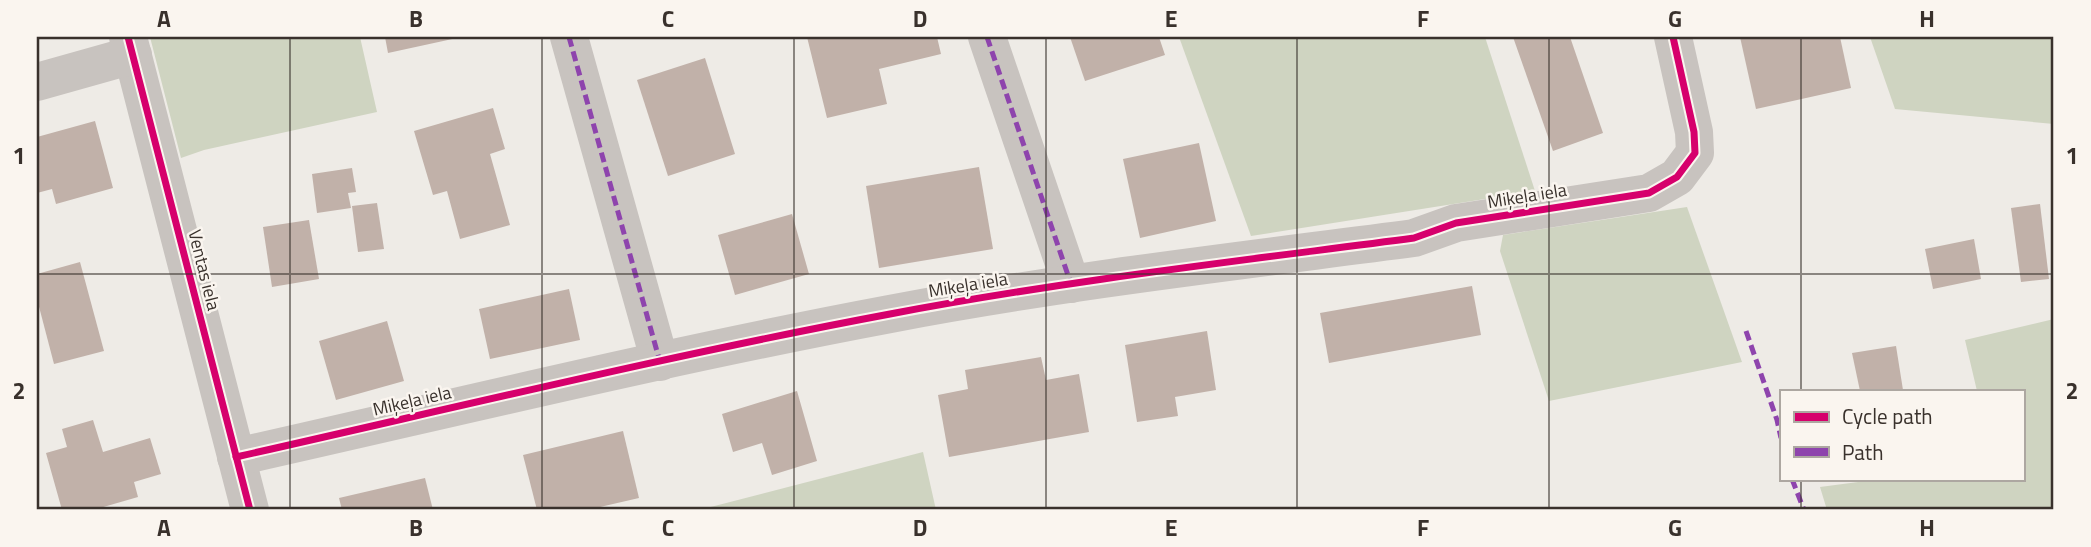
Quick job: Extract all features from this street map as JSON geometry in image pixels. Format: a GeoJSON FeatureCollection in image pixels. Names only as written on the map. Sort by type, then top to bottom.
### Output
{"type":"FeatureCollection","features":[{"type":"Feature","properties":{"kind":"street"},"geometry":{"type":"LineString","coordinates":[[569,37],[660,362]]}},
{"type":"Feature","properties":{"kind":"street"},"geometry":{"type":"LineString","coordinates":[[987,37],[1072,284]]}},
{"type":"Feature","properties":{"kind":"street","name":"Miķeļa iela"},"geometry":{"type":"LineString","coordinates":[[236,457],[660,362],[890,314],[1072,284],[1414,238],[1456,223],[1649,193],[1677,177],[1695,153],[1694,132],[1673,37]]}},
{"type":"Feature","properties":{"kind":"street"},"geometry":{"type":"LineString","coordinates":[[37,82],[131,46]]}},
{"type":"Feature","properties":{"kind":"street","name":"Ventas iela"},"geometry":{"type":"LineString","coordinates":[[131,46],[250,510]]}},
{"type":"Feature","properties":{"kind":"green space"},"geometry":{"type":"Polygon","coordinates":[[[150,37],[360,37],[377,112],[204,150],[181,158],[150,37]]]}},
{"type":"Feature","properties":{"kind":"green space"},"geometry":{"type":"Polygon","coordinates":[[[1179,37],[1485,37],[1535,191],[1251,236],[1179,37]]]}},
{"type":"Feature","properties":{"kind":"green space"},"geometry":{"type":"Polygon","coordinates":[[[1870,37],[2054,37],[2054,124],[1895,109],[1870,37]]]}},
{"type":"Feature","properties":{"kind":"green space"},"geometry":{"type":"Polygon","coordinates":[[[1687,207],[1742,362],[1549,401],[1500,251],[1503,235],[1687,207]]]}},
{"type":"Feature","properties":{"kind":"green space"},"geometry":{"type":"Polygon","coordinates":[[[2054,319],[2054,510],[1827,510],[1820,487],[1873,480],[2024,480],[2024,390],[1977,390],[1965,340],[2054,319]]]}},
{"type":"Feature","properties":{"kind":"green space"},"geometry":{"type":"Polygon","coordinates":[[[923,452],[936,510],[699,510],[923,452]]]}},
{"type":"Feature","properties":{"kind":"building"},"geometry":{"type":"Polygon","coordinates":[[[385,37],[457,37],[457,38],[388,53],[385,37]]]}},
{"type":"Feature","properties":{"kind":"building"},"geometry":{"type":"Polygon","coordinates":[[[807,37],[937,37],[941,54],[879,69],[887,104],[827,118],[807,37]]]}},
{"type":"Feature","properties":{"kind":"building"},"geometry":{"type":"Polygon","coordinates":[[[1070,37],[1159,37],[1165,55],[1085,81],[1070,37]]]}},
{"type":"Feature","properties":{"kind":"building"},"geometry":{"type":"Polygon","coordinates":[[[1513,37],[1570,37],[1603,133],[1553,151],[1513,37]]]}},
{"type":"Feature","properties":{"kind":"building"},"geometry":{"type":"Polygon","coordinates":[[[1740,37],[1840,37],[1851,88],[1756,109],[1740,37]]]}},
{"type":"Feature","properties":{"kind":"building"},"geometry":{"type":"Polygon","coordinates":[[[705,58],[735,154],[668,176],[637,80],[705,58]]]}},
{"type":"Feature","properties":{"kind":"building"},"geometry":{"type":"Polygon","coordinates":[[[493,108],[505,149],[490,154],[510,225],[460,239],[447,191],[433,195],[414,131],[493,108]]]}},
{"type":"Feature","properties":{"kind":"building"},"geometry":{"type":"Polygon","coordinates":[[[95,121],[113,188],[56,204],[52,189],[37,193],[37,137],[95,121]]]}},
{"type":"Feature","properties":{"kind":"building"},"geometry":{"type":"Polygon","coordinates":[[[1199,143],[1216,221],[1140,238],[1123,159],[1199,143]]]}},
{"type":"Feature","properties":{"kind":"building"},"geometry":{"type":"Polygon","coordinates":[[[979,167],[993,249],[879,268],[866,186],[979,167]]]}},
{"type":"Feature","properties":{"kind":"building"},"geometry":{"type":"Polygon","coordinates":[[[352,168],[356,192],[348,193],[351,208],[317,213],[312,174],[352,168]]]}},
{"type":"Feature","properties":{"kind":"building"},"geometry":{"type":"Polygon","coordinates":[[[377,203],[384,249],[358,252],[352,206],[377,203]]]}},
{"type":"Feature","properties":{"kind":"building"},"geometry":{"type":"Polygon","coordinates":[[[2040,204],[2049,279],[2021,282],[2011,208],[2040,204]]]}},
{"type":"Feature","properties":{"kind":"building"},"geometry":{"type":"Polygon","coordinates":[[[792,214],[809,274],[735,295],[718,235],[792,214]]]}},
{"type":"Feature","properties":{"kind":"building"},"geometry":{"type":"Polygon","coordinates":[[[309,220],[319,279],[272,287],[263,227],[309,220]]]}},
{"type":"Feature","properties":{"kind":"building"},"geometry":{"type":"Polygon","coordinates":[[[1974,239],[1981,279],[1933,289],[1925,249],[1974,239]]]}},
{"type":"Feature","properties":{"kind":"building"},"geometry":{"type":"Polygon","coordinates":[[[80,262],[104,351],[54,364],[37,299],[37,274],[80,262]]]}},
{"type":"Feature","properties":{"kind":"building"},"geometry":{"type":"Polygon","coordinates":[[[1472,286],[1481,335],[1329,363],[1320,313],[1472,286]]]}},
{"type":"Feature","properties":{"kind":"building"},"geometry":{"type":"Polygon","coordinates":[[[569,289],[580,340],[490,359],[479,309],[569,289]]]}},
{"type":"Feature","properties":{"kind":"building"},"geometry":{"type":"Polygon","coordinates":[[[387,321],[404,381],[336,400],[319,341],[387,321]]]}},
{"type":"Feature","properties":{"kind":"building"},"geometry":{"type":"Polygon","coordinates":[[[1207,331],[1216,390],[1175,397],[1178,416],[1137,422],[1125,345],[1207,331]]]}},
{"type":"Feature","properties":{"kind":"building"},"geometry":{"type":"Polygon","coordinates":[[[1896,346],[1903,390],[1860,390],[1852,353],[1896,346]]]}},
{"type":"Feature","properties":{"kind":"building"},"geometry":{"type":"Polygon","coordinates":[[[1041,357],[1046,380],[1079,374],[1089,432],[949,457],[938,395],[968,389],[965,370],[1041,357]]]}},
{"type":"Feature","properties":{"kind":"building"},"geometry":{"type":"Polygon","coordinates":[[[797,391],[817,461],[772,475],[762,443],[733,452],[722,414],[797,391]]]}},
{"type":"Feature","properties":{"kind":"building"},"geometry":{"type":"Polygon","coordinates":[[[93,420],[103,452],[150,438],[161,474],[134,482],[138,497],[93,510],[62,510],[46,453],[67,447],[62,429],[93,420]]]}},
{"type":"Feature","properties":{"kind":"building"},"geometry":{"type":"Polygon","coordinates":[[[623,431],[639,498],[587,510],[537,510],[523,455],[623,431]]]}},
{"type":"Feature","properties":{"kind":"building"},"geometry":{"type":"Polygon","coordinates":[[[425,478],[433,510],[342,510],[339,498],[425,478]]]}},
{"type":"Feature","properties":{"kind":"marked path"},"geometry":{"type":"LineString","coordinates":[[569,37],[660,362]]}},
{"type":"Feature","properties":{"kind":"marked path"},"geometry":{"type":"LineString","coordinates":[[987,37],[1071,284]]}},
{"type":"Feature","properties":{"kind":"marked path"},"geometry":{"type":"LineString","coordinates":[[1746,331],[1780,434]]}},
{"type":"Feature","properties":{"kind":"marked path"},"geometry":{"type":"LineString","coordinates":[[1792,480],[1804,510]]}},
{"type":"Feature","properties":{"kind":"cycle path"},"geometry":{"type":"LineString","coordinates":[[128,37],[250,510]]}},
{"type":"Feature","properties":{"kind":"cycle path"},"geometry":{"type":"LineString","coordinates":[[236,457],[644,364],[890,314],[1086,282],[1414,238],[1456,223],[1649,193],[1677,177],[1695,153],[1694,132],[1673,37]]}}]}
